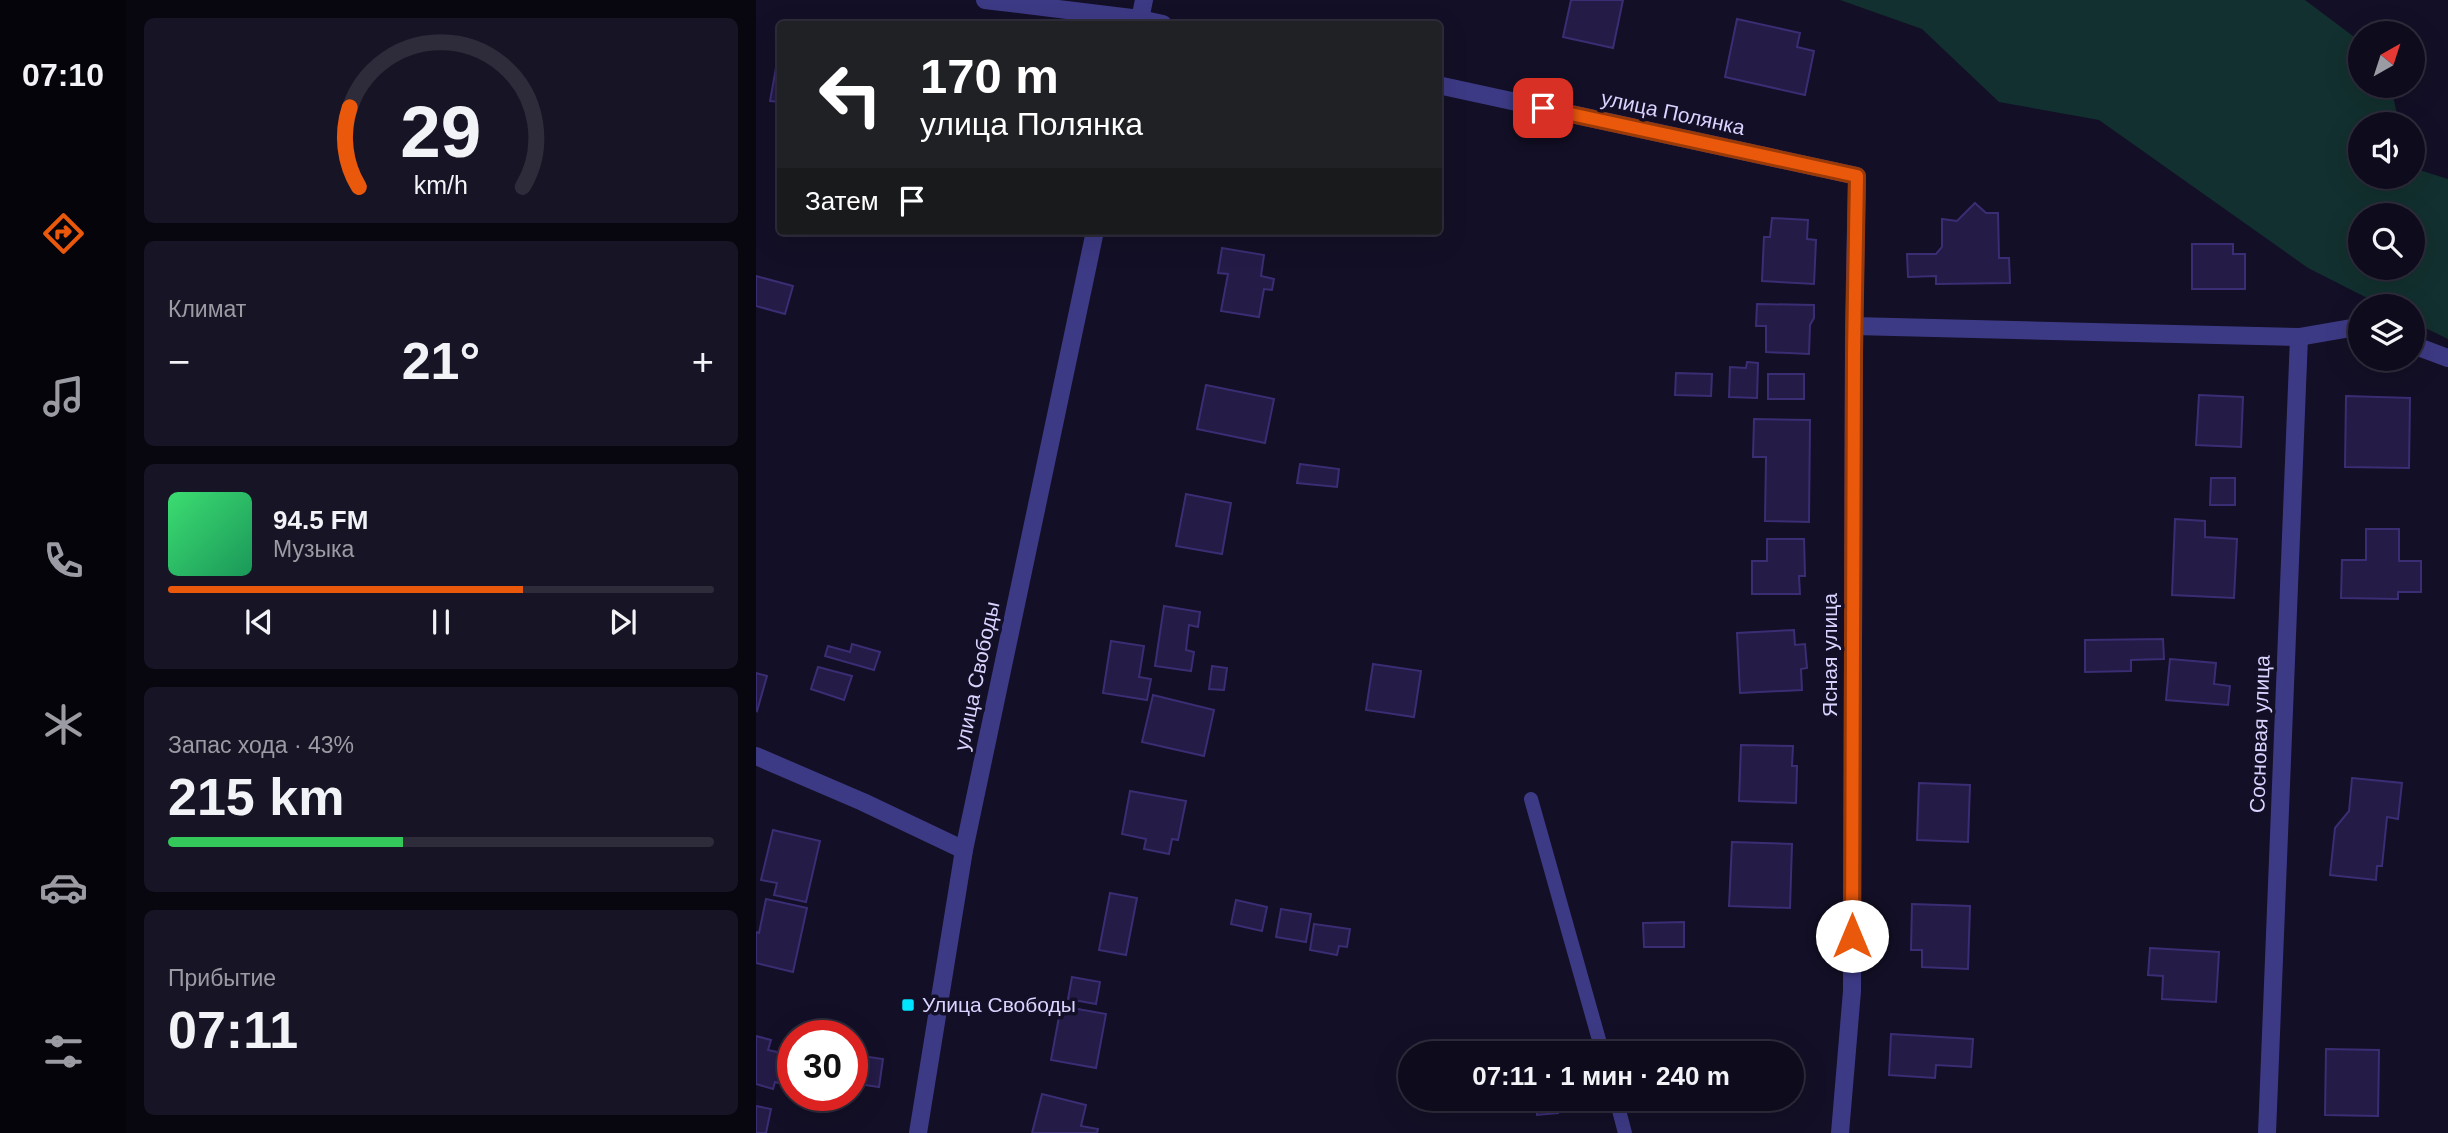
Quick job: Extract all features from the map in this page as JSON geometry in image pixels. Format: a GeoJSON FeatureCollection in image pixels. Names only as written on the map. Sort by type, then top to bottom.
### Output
{"type":"FeatureCollection","features":[{"type":"Feature","properties":{"kind":"street"},"geometry":{"type":"LineString","coordinates":[[985,0],[1133,21]]}},
{"type":"Feature","properties":{"kind":"street"},"geometry":{"type":"LineString","coordinates":[[1140,21],[1144,0]]}},
{"type":"Feature","properties":{"kind":"street","name":"улица Полянка"},"geometry":{"type":"LineString","coordinates":[[1442,86],[1857,176]]}},
{"type":"Feature","properties":{"kind":"street","name":"Ясная улица"},"geometry":{"type":"LineString","coordinates":[[1840,1133],[1852,991],[1857,176]]}},
{"type":"Feature","properties":{"kind":"street","name":"улица Свободы"},"geometry":{"type":"LineString","coordinates":[[918,1133],[964,850],[1094,235]]}},
{"type":"Feature","properties":{"kind":"street"},"geometry":{"type":"LineString","coordinates":[[1854,326],[2299,337],[2348,328]]}},
{"type":"Feature","properties":{"kind":"street","name":"Сосновая улица"},"geometry":{"type":"LineString","coordinates":[[2267,1133],[2299,337]]}},
{"type":"Feature","properties":{"kind":"street"},"geometry":{"type":"LineString","coordinates":[[2425,349],[2448,358]]}},
{"type":"Feature","properties":{"kind":"street"},"geometry":{"type":"LineString","coordinates":[[756,755],[964,850]]}},
{"type":"Feature","properties":{"kind":"lane"},"geometry":{"type":"LineString","coordinates":[[1531,799],[1599,1041]]}},
{"type":"Feature","properties":{"kind":"lane"},"geometry":{"type":"LineString","coordinates":[[1619,1111],[1625,1133]]}},
{"type":"Feature","properties":{"kind":"green space"},"geometry":{"type":"Polygon","coordinates":[[[1840,0],[2305,0],[2348,32],[2348,98],[2394,98],[2396,112],[2348,112],[2348,189],[2425,189],[2425,172],[2448,179],[2448,339],[2425,328],[2425,294],[2359,294],[2308,268],[2099,120],[1999,102],[1922,29],[1840,0]]]}},
{"type":"Feature","properties":{"kind":"building"},"geometry":{"type":"Polygon","coordinates":[[[1571,0],[1623,0],[1613,48],[1563,37],[1571,0]]]}},
{"type":"Feature","properties":{"kind":"building"},"geometry":{"type":"Polygon","coordinates":[[[1737,19],[1800,33],[1797,47],[1814,51],[1805,95],[1725,77],[1737,19]]]}},
{"type":"Feature","properties":{"kind":"building"},"geometry":{"type":"Polygon","coordinates":[[[777,62],[777,102],[770,101],[777,62]]]}},
{"type":"Feature","properties":{"kind":"building"},"geometry":{"type":"Polygon","coordinates":[[[1975,203],[1986,213],[1998,213],[1999,258],[2009,258],[2010,283],[1936,284],[1936,276],[1908,277],[1907,254],[1936,254],[1942,247],[1942,219],[1957,221],[1975,203]]]}},
{"type":"Feature","properties":{"kind":"building"},"geometry":{"type":"Polygon","coordinates":[[[1772,218],[1808,220],[1807,239],[1816,240],[1814,284],[1762,281],[1764,237],[1770,237],[1772,218]]]}},
{"type":"Feature","properties":{"kind":"building"},"geometry":{"type":"Polygon","coordinates":[[[2192,244],[2233,244],[2233,254],[2245,254],[2245,289],[2192,289],[2192,244]]]}},
{"type":"Feature","properties":{"kind":"building"},"geometry":{"type":"Polygon","coordinates":[[[1222,248],[1264,255],[1261,276],[1274,279],[1272,290],[1264,289],[1259,317],[1221,311],[1228,274],[1218,273],[1222,248]]]}},
{"type":"Feature","properties":{"kind":"building"},"geometry":{"type":"Polygon","coordinates":[[[756,276],[793,286],[785,314],[756,306],[756,276]]]}},
{"type":"Feature","properties":{"kind":"building"},"geometry":{"type":"Polygon","coordinates":[[[1757,304],[1814,305],[1809,354],[1766,352],[1766,326],[1756,326],[1757,304]]]}},
{"type":"Feature","properties":{"kind":"building"},"geometry":{"type":"Polygon","coordinates":[[[1747,362],[1758,363],[1757,398],[1729,397],[1730,367],[1746,368],[1747,362]]]}},
{"type":"Feature","properties":{"kind":"building"},"geometry":{"type":"Polygon","coordinates":[[[1676,373],[1712,374],[1711,396],[1675,395],[1676,373]]]}},
{"type":"Feature","properties":{"kind":"building"},"geometry":{"type":"Polygon","coordinates":[[[1768,374],[1804,374],[1804,399],[1768,399],[1768,374]]]}},
{"type":"Feature","properties":{"kind":"building"},"geometry":{"type":"Polygon","coordinates":[[[1206,385],[1274,399],[1265,443],[1197,429],[1206,385]]]}},
{"type":"Feature","properties":{"kind":"building"},"geometry":{"type":"Polygon","coordinates":[[[2199,395],[2243,397],[2241,447],[2196,445],[2199,395]]]}},
{"type":"Feature","properties":{"kind":"building"},"geometry":{"type":"Polygon","coordinates":[[[2346,396],[2410,398],[2409,468],[2345,467],[2346,396]]]}},
{"type":"Feature","properties":{"kind":"building"},"geometry":{"type":"Polygon","coordinates":[[[1754,419],[1810,420],[1809,522],[1765,521],[1766,457],[1753,457],[1754,419]]]}},
{"type":"Feature","properties":{"kind":"building"},"geometry":{"type":"Polygon","coordinates":[[[1300,464],[1339,469],[1337,487],[1297,483],[1300,464]]]}},
{"type":"Feature","properties":{"kind":"building"},"geometry":{"type":"Polygon","coordinates":[[[2211,478],[2235,478],[2235,505],[2210,505],[2211,478]]]}},
{"type":"Feature","properties":{"kind":"building"},"geometry":{"type":"Polygon","coordinates":[[[1186,494],[1231,503],[1222,554],[1176,546],[1186,494]]]}},
{"type":"Feature","properties":{"kind":"building"},"geometry":{"type":"Polygon","coordinates":[[[2175,519],[2205,521],[2205,537],[2237,539],[2234,598],[2172,595],[2175,519]]]}},
{"type":"Feature","properties":{"kind":"building"},"geometry":{"type":"Polygon","coordinates":[[[2366,529],[2399,529],[2399,561],[2421,561],[2421,592],[2398,592],[2398,599],[2341,598],[2342,560],[2366,560],[2366,529]]]}},
{"type":"Feature","properties":{"kind":"building"},"geometry":{"type":"Polygon","coordinates":[[[1767,539],[1804,539],[1805,576],[1799,576],[1800,594],[1752,594],[1752,561],[1767,561],[1767,539]]]}},
{"type":"Feature","properties":{"kind":"building"},"geometry":{"type":"Polygon","coordinates":[[[1164,606],[1200,612],[1198,627],[1189,625],[1186,650],[1194,652],[1191,671],[1155,666],[1164,606]]]}},
{"type":"Feature","properties":{"kind":"building"},"geometry":{"type":"Polygon","coordinates":[[[1794,630],[1795,645],[1805,644],[1807,668],[1801,669],[1802,690],[1740,693],[1737,633],[1794,630]]]}},
{"type":"Feature","properties":{"kind":"building"},"geometry":{"type":"Polygon","coordinates":[[[2163,639],[2164,659],[2131,660],[2131,671],[2085,672],[2085,640],[2163,639]]]}},
{"type":"Feature","properties":{"kind":"building"},"geometry":{"type":"Polygon","coordinates":[[[1111,641],[1144,646],[1139,677],[1151,679],[1147,700],[1103,693],[1111,641]]]}},
{"type":"Feature","properties":{"kind":"building"},"geometry":{"type":"Polygon","coordinates":[[[852,644],[880,652],[874,670],[825,656],[828,646],[850,652],[852,644]]]}},
{"type":"Feature","properties":{"kind":"building"},"geometry":{"type":"Polygon","coordinates":[[[2170,659],[2216,663],[2214,684],[2230,686],[2228,705],[2166,700],[2170,659]]]}},
{"type":"Feature","properties":{"kind":"building"},"geometry":{"type":"Polygon","coordinates":[[[1373,664],[1421,671],[1414,717],[1366,710],[1373,664]]]}},
{"type":"Feature","properties":{"kind":"building"},"geometry":{"type":"Polygon","coordinates":[[[1212,666],[1227,668],[1224,690],[1209,689],[1212,666]]]}},
{"type":"Feature","properties":{"kind":"building"},"geometry":{"type":"Polygon","coordinates":[[[818,667],[852,676],[844,700],[811,689],[818,667]]]}},
{"type":"Feature","properties":{"kind":"building"},"geometry":{"type":"Polygon","coordinates":[[[756,673],[767,676],[757,711],[756,710],[756,673]]]}},
{"type":"Feature","properties":{"kind":"building"},"geometry":{"type":"Polygon","coordinates":[[[1153,695],[1214,710],[1204,756],[1142,742],[1153,695]]]}},
{"type":"Feature","properties":{"kind":"building"},"geometry":{"type":"Polygon","coordinates":[[[1741,745],[1793,746],[1792,766],[1797,766],[1796,803],[1739,801],[1741,745]]]}},
{"type":"Feature","properties":{"kind":"building"},"geometry":{"type":"Polygon","coordinates":[[[2352,778],[2402,783],[2398,819],[2387,817],[2382,866],[2377,866],[2376,880],[2330,875],[2335,828],[2349,811],[2352,778]]]}},
{"type":"Feature","properties":{"kind":"building"},"geometry":{"type":"Polygon","coordinates":[[[1919,783],[1970,785],[1968,842],[1917,840],[1919,783]]]}},
{"type":"Feature","properties":{"kind":"building"},"geometry":{"type":"Polygon","coordinates":[[[1130,791],[1186,801],[1178,840],[1172,839],[1169,854],[1144,849],[1146,839],[1122,834],[1130,791]]]}},
{"type":"Feature","properties":{"kind":"building"},"geometry":{"type":"Polygon","coordinates":[[[773,830],[820,841],[806,902],[774,895],[777,883],[761,880],[773,830]]]}},
{"type":"Feature","properties":{"kind":"building"},"geometry":{"type":"Polygon","coordinates":[[[1732,842],[1792,844],[1790,908],[1729,906],[1732,842]]]}},
{"type":"Feature","properties":{"kind":"building"},"geometry":{"type":"Polygon","coordinates":[[[1110,893],[1137,898],[1126,955],[1099,950],[1110,893]]]}},
{"type":"Feature","properties":{"kind":"building"},"geometry":{"type":"Polygon","coordinates":[[[766,899],[807,908],[793,972],[756,963],[756,932],[759,933],[766,899]]]}},
{"type":"Feature","properties":{"kind":"building"},"geometry":{"type":"Polygon","coordinates":[[[1236,900],[1267,907],[1262,931],[1231,924],[1236,900]]]}},
{"type":"Feature","properties":{"kind":"building"},"geometry":{"type":"Polygon","coordinates":[[[1912,904],[1970,906],[1968,969],[1922,967],[1922,950],[1911,950],[1912,904]]]}},
{"type":"Feature","properties":{"kind":"building"},"geometry":{"type":"Polygon","coordinates":[[[1281,909],[1311,914],[1306,942],[1276,937],[1281,909]]]}},
{"type":"Feature","properties":{"kind":"building"},"geometry":{"type":"Polygon","coordinates":[[[1684,922],[1684,947],[1644,947],[1643,923],[1684,922]]]}},
{"type":"Feature","properties":{"kind":"building"},"geometry":{"type":"Polygon","coordinates":[[[1314,924],[1350,929],[1347,947],[1339,946],[1337,955],[1310,950],[1314,924]]]}},
{"type":"Feature","properties":{"kind":"building"},"geometry":{"type":"Polygon","coordinates":[[[2150,948],[2219,952],[2216,1002],[2162,999],[2163,976],[2148,975],[2150,948]]]}},
{"type":"Feature","properties":{"kind":"building"},"geometry":{"type":"Polygon","coordinates":[[[1072,977],[1100,982],[1096,1004],[1068,999],[1072,977]]]}},
{"type":"Feature","properties":{"kind":"building"},"geometry":{"type":"Polygon","coordinates":[[[1061,1006],[1106,1014],[1096,1068],[1051,1060],[1061,1006]]]}},
{"type":"Feature","properties":{"kind":"building"},"geometry":{"type":"Polygon","coordinates":[[[1891,1034],[1973,1039],[1971,1067],[1936,1065],[1935,1078],[1889,1075],[1891,1034]]]}},
{"type":"Feature","properties":{"kind":"building"},"geometry":{"type":"Polygon","coordinates":[[[756,1036],[771,1040],[768,1050],[777,1052],[777,1083],[773,1089],[756,1084],[756,1036]]]}},
{"type":"Feature","properties":{"kind":"building"},"geometry":{"type":"Polygon","coordinates":[[[2326,1049],[2379,1050],[2378,1116],[2325,1115],[2326,1049]]]}},
{"type":"Feature","properties":{"kind":"building"},"geometry":{"type":"Polygon","coordinates":[[[868,1057],[883,1059],[879,1087],[868,1085],[868,1057]]]}},
{"type":"Feature","properties":{"kind":"building"},"geometry":{"type":"Polygon","coordinates":[[[1042,1094],[1086,1105],[1081,1126],[1098,1129],[1097,1133],[1032,1133],[1042,1094]]]}},
{"type":"Feature","properties":{"kind":"building"},"geometry":{"type":"Polygon","coordinates":[[[756,1106],[771,1109],[766,1133],[756,1133],[756,1106]]]}},
{"type":"Feature","properties":{"kind":"building"},"geometry":{"type":"Polygon","coordinates":[[[1537,1111],[1558,1111],[1558,1113],[1537,1115],[1537,1111]]]}},
{"type":"Feature","properties":{"kind":"place","name":"Улица Свободы"},"geometry":{"type":"Point","coordinates":[908,1005]}},
{"type":"Feature","properties":{"kind":"route"},"geometry":{"type":"LineString","coordinates":[[1543,108],[1857,176],[1852,936]]}}]}
